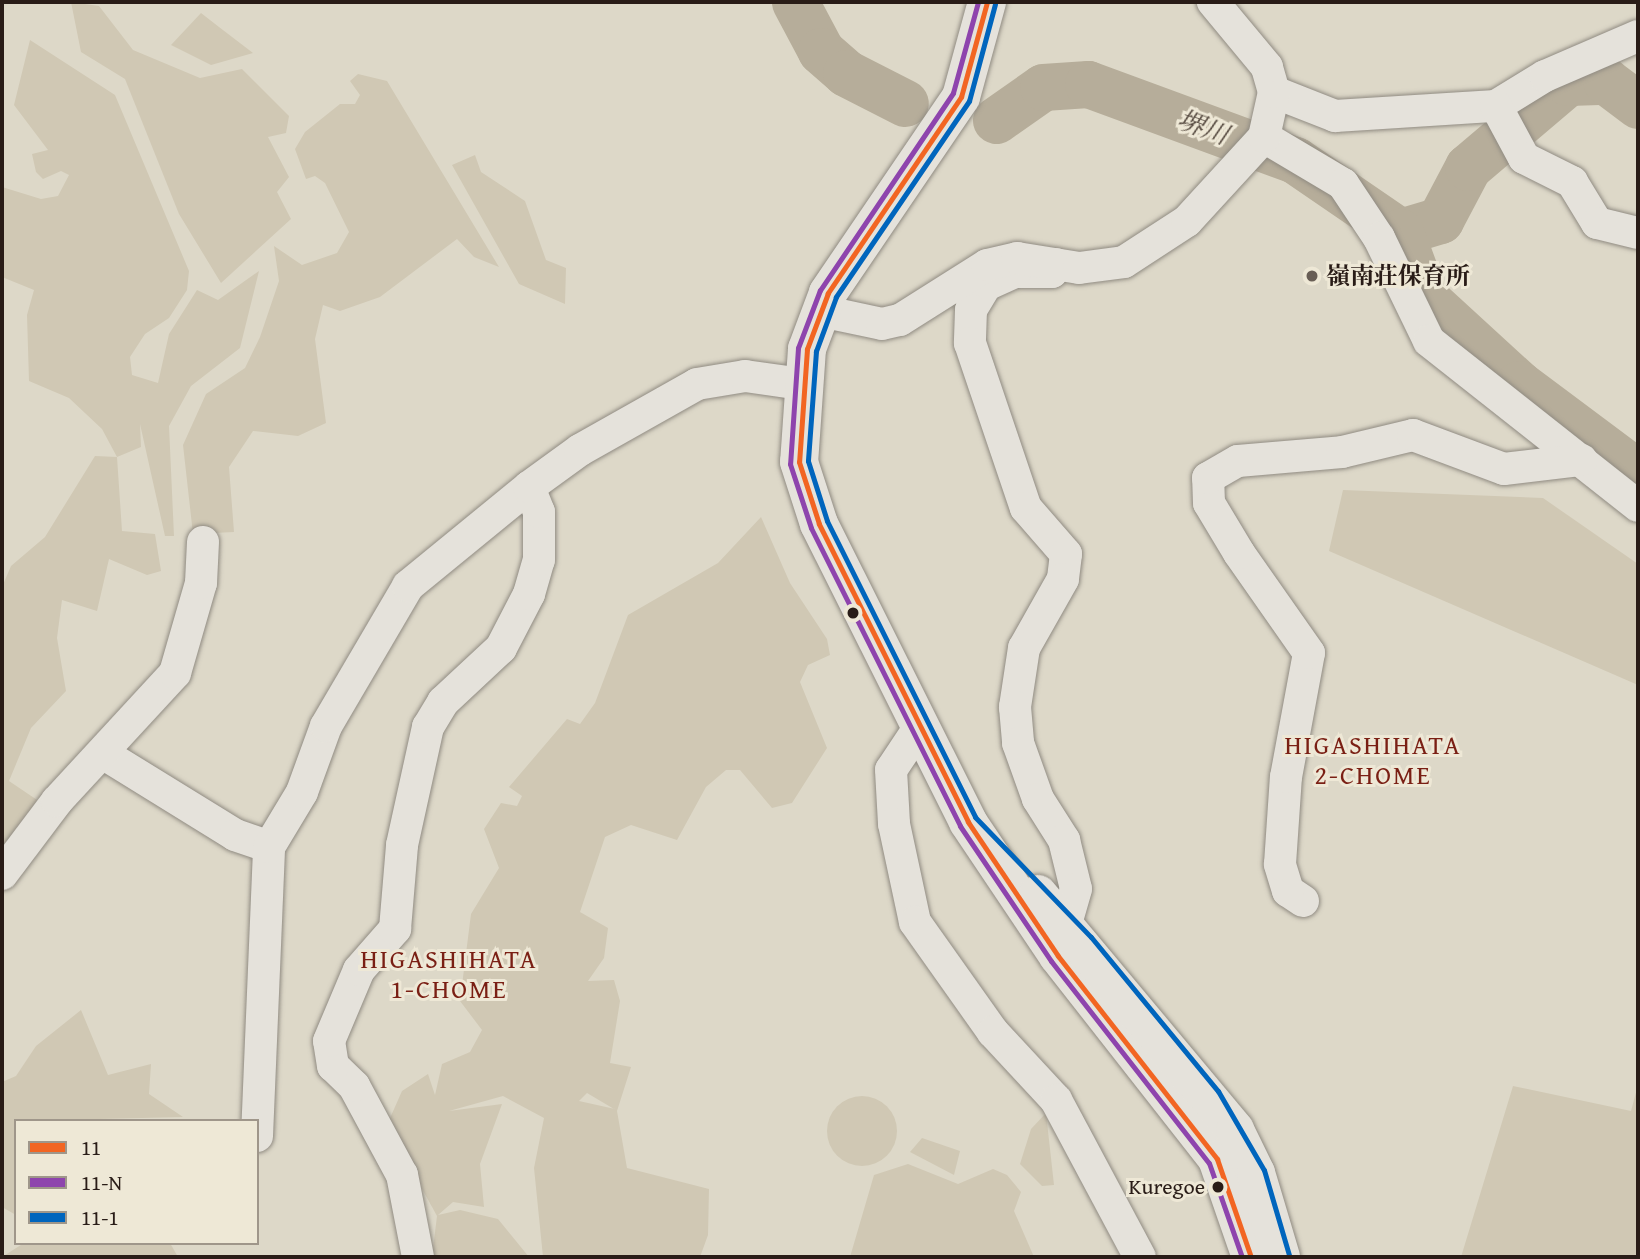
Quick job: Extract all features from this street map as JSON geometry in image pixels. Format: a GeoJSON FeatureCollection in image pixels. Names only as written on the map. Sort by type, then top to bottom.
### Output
{"type":"FeatureCollection","features":[{"type":"Feature","properties":{"kind":"street"},"geometry":{"type":"LineString","coordinates":[[987,2],[961,97],[856,243],[821,311],[802,384],[799,462],[819,524],[968,822],[1058,956],[1217,1158],[1251,1257]]}},
{"type":"Feature","properties":{"kind":"street"},"geometry":{"type":"LineString","coordinates":[[821,311],[882,324],[900,320],[987,265],[1017,258],[1056,264],[1124,262],[1155,245],[1187,221],[1265,137],[1274,92],[1268,67],[1213,2]]}},
{"type":"Feature","properties":{"kind":"street"},"geometry":{"type":"LineString","coordinates":[[1274,92],[1335,116],[1496,106],[1589,54],[1638,36]]}},
{"type":"Feature","properties":{"kind":"street"},"geometry":{"type":"LineString","coordinates":[[1496,106],[1524,158],[1572,182],[1597,223],[1638,233]]}},
{"type":"Feature","properties":{"kind":"street"},"geometry":{"type":"LineString","coordinates":[[1265,137],[1343,184],[1379,237],[1429,341],[1638,506]]}},
{"type":"Feature","properties":{"kind":"street"},"geometry":{"type":"LineString","coordinates":[[1056,264],[1052,272],[1007,274],[986,285],[971,310],[970,344],[1026,508],[1066,554],[1063,579],[1024,648],[1015,707],[1017,743],[1038,799],[1063,840],[1076,889],[1066,923]]}},
{"type":"Feature","properties":{"kind":"street"},"geometry":{"type":"LineString","coordinates":[[258,1119],[269,847],[302,793],[326,726],[408,586],[529,487],[580,450],[697,384],[745,376],[802,384]]}},
{"type":"Feature","properties":{"kind":"street"},"geometry":{"type":"LineString","coordinates":[[1303,901],[1288,891],[1280,864],[1286,777],[1309,653],[1239,554],[1209,503],[1208,478],[1238,461],[1342,452],[1413,435],[1504,469],[1581,460]]}},
{"type":"Feature","properties":{"kind":"street"},"geometry":{"type":"LineString","coordinates":[[418,1257],[402,1175],[354,1086],[333,1066],[329,1041],[359,970],[394,929],[402,845],[428,727],[443,702],[501,648],[529,594],[539,560],[539,512],[529,487]]}},
{"type":"Feature","properties":{"kind":"street"},"geometry":{"type":"LineString","coordinates":[[2,874],[57,801],[104,754],[175,673],[201,583],[203,542]]}},
{"type":"Feature","properties":{"kind":"street"},"geometry":{"type":"LineString","coordinates":[[919,728],[891,770],[894,824],[915,922],[993,1032],[1056,1100],[1140,1257]]}},
{"type":"Feature","properties":{"kind":"street"},"geometry":{"type":"LineString","coordinates":[[104,754],[235,835],[269,847]]}},
{"type":"Feature","properties":{"kind":"street"},"geometry":{"type":"LineString","coordinates":[[968,822],[1066,923],[1235,1130],[1256,1173],[1281,1257]]}},
{"type":"Feature","properties":{"kind":"shaded area"},"geometry":{"type":"Polygon","coordinates":[[[71,2],[99,6],[133,50],[200,78],[242,69],[289,116],[286,133],[268,137],[289,177],[277,192],[291,219],[221,283],[179,214],[125,79],[81,52],[71,2]]]}},
{"type":"Feature","properties":{"kind":"shaded area"},"geometry":{"type":"Polygon","coordinates":[[[201,13],[253,53],[211,65],[171,45],[201,13]]]}},
{"type":"Feature","properties":{"kind":"shaded area"},"geometry":{"type":"Polygon","coordinates":[[[30,40],[115,95],[189,271],[187,290],[169,318],[145,334],[130,357],[132,375],[158,383],[169,334],[197,290],[218,300],[259,271],[240,348],[191,386],[169,426],[174,536],[165,536],[140,424],[141,447],[117,457],[102,429],[69,398],[29,381],[27,315],[34,290],[2,277],[2,187],[41,199],[58,196],[69,175],[61,171],[43,179],[36,172],[32,154],[48,150],[14,105],[30,40]]]}},
{"type":"Feature","properties":{"kind":"shaded area"},"geometry":{"type":"Polygon","coordinates":[[[358,74],[387,81],[499,267],[474,257],[457,239],[380,297],[340,311],[323,305],[315,339],[326,423],[298,436],[253,431],[229,467],[234,532],[193,534],[183,445],[206,394],[245,368],[260,337],[279,281],[274,246],[302,265],[337,253],[349,232],[325,183],[315,176],[306,179],[295,149],[305,132],[340,104],[355,104],[360,95],[350,81],[358,74]]]}},
{"type":"Feature","properties":{"kind":"shaded area"},"geometry":{"type":"Polygon","coordinates":[[[475,155],[481,172],[525,201],[546,260],[566,268],[565,304],[519,284],[452,165],[475,155]]]}},
{"type":"Feature","properties":{"kind":"shaded area"},"geometry":{"type":"Polygon","coordinates":[[[95,456],[117,457],[122,531],[155,534],[161,571],[147,575],[109,559],[97,611],[62,600],[57,638],[66,691],[31,728],[9,781],[46,806],[2,861],[2,587],[11,566],[45,537],[95,456]]]}},
{"type":"Feature","properties":{"kind":"shaded area"},"geometry":{"type":"Polygon","coordinates":[[[1343,490],[1543,498],[1638,564],[1638,685],[1329,551],[1343,490]]]}},
{"type":"Feature","properties":{"kind":"shaded area"},"geometry":{"type":"Polygon","coordinates":[[[761,517],[790,583],[827,639],[830,655],[808,665],[800,682],[827,748],[792,803],[772,808],[740,770],[726,770],[706,787],[677,840],[631,825],[605,837],[580,912],[608,928],[604,958],[588,981],[614,980],[620,1001],[610,1063],[631,1067],[617,1111],[627,1168],[709,1189],[708,1235],[700,1257],[543,1257],[534,1168],[544,1118],[503,1096],[449,1111],[502,1104],[480,1164],[484,1207],[453,1202],[438,1215],[460,1210],[498,1219],[529,1257],[432,1257],[437,1216],[387,1125],[402,1091],[428,1074],[435,1095],[442,1064],[470,1052],[482,1030],[460,1001],[471,914],[499,868],[484,829],[501,803],[517,806],[522,796],[509,787],[567,719],[580,724],[595,703],[628,615],[718,563],[761,517]],[[587,1093],[579,1101],[613,1109],[587,1093]]]}},
{"type":"Feature","properties":{"kind":"shaded area"},"geometry":{"type":"Polygon","coordinates":[[[81,1010],[108,1075],[151,1064],[149,1094],[183,1117],[14,1119],[14,1214],[2,1207],[2,1082],[16,1076],[36,1046],[81,1010]]]}},
{"type":"Feature","properties":{"kind":"shaded area"},"geometry":{"type":"Polygon","coordinates":[[[1638,1085],[1638,1257],[1461,1257],[1513,1086],[1631,1111],[1638,1085]]]}},
{"type":"Feature","properties":{"kind":"shaded area"},"geometry":{"type":"Polygon","coordinates":[[[862,1096],[887,1106],[897,1131],[887,1156],[862,1166],[837,1156],[827,1131],[837,1106],[862,1096]]]}},
{"type":"Feature","properties":{"kind":"shaded area"},"geometry":{"type":"Polygon","coordinates":[[[1046,1113],[1054,1185],[1042,1186],[1020,1164],[1031,1129],[1046,1113]]]}},
{"type":"Feature","properties":{"kind":"shaded area"},"geometry":{"type":"Polygon","coordinates":[[[922,1138],[960,1151],[954,1175],[910,1152],[922,1138]]]}},
{"type":"Feature","properties":{"kind":"shaded area"},"geometry":{"type":"Polygon","coordinates":[[[908,1164],[958,1184],[993,1169],[1007,1175],[1021,1192],[1014,1211],[1034,1257],[850,1257],[874,1175],[908,1164]]]}},
{"type":"Feature","properties":{"kind":"shaded area"},"geometry":{"type":"Polygon","coordinates":[[[21,1245],[171,1245],[178,1257],[2,1257],[21,1245]]]}},
{"type":"Feature","properties":{"kind":"waterway","name":"堺川"},"geometry":{"type":"LineString","coordinates":[[795,2],[821,51],[846,73],[905,103]]}},
{"type":"Feature","properties":{"kind":"waterway","name":"堺川"},"geometry":{"type":"LineString","coordinates":[[996,120],[1043,87],[1088,84],[1295,160],[1400,232],[1440,220],[1468,167],[1568,82],[1606,81],[1638,105]]}},
{"type":"Feature","properties":{"kind":"waterway","name":"堺川"},"geometry":{"type":"LineString","coordinates":[[1400,232],[1424,297],[1519,384],[1638,473]]}},
{"type":"Feature","properties":{"kind":"transit line","name":"11-N"},"geometry":{"type":"LineString","coordinates":[[978,2],[953,93],[820,290],[798,348],[790,464],[811,528],[960,826],[1051,961],[1209,1163],[1242,1257]]}},
{"type":"Feature","properties":{"kind":"transit line","name":"11"},"geometry":{"type":"LineString","coordinates":[[987,2],[961,97],[828,293],[807,349],[799,462],[819,524],[968,822],[1058,956],[1217,1159],[1251,1257]]}},
{"type":"Feature","properties":{"kind":"transit line","name":"11-1"},"geometry":{"type":"LineString","coordinates":[[995,4],[969,101],[836,297],[816,351],[808,461],[827,521],[975,817],[1091,937],[1218,1091],[1264,1170],[1289,1255]]}},
{"type":"Feature","properties":{"kind":"place","name":"嶺南荘保育所"},"geometry":{"type":"Point","coordinates":[1312,276]}},
{"type":"Feature","properties":{"kind":"place","name":"Kuregoe"},"geometry":{"type":"Point","coordinates":[1218,1187]}},
{"type":"Feature","properties":{"kind":"district","name":"HIGASHIHATA 2-CHOME"},"geometry":{"type":"Point","coordinates":[1373,760]}},
{"type":"Feature","properties":{"kind":"district","name":"HIGASHIHATA 1-CHOME"},"geometry":{"type":"Point","coordinates":[449,974]}}]}
